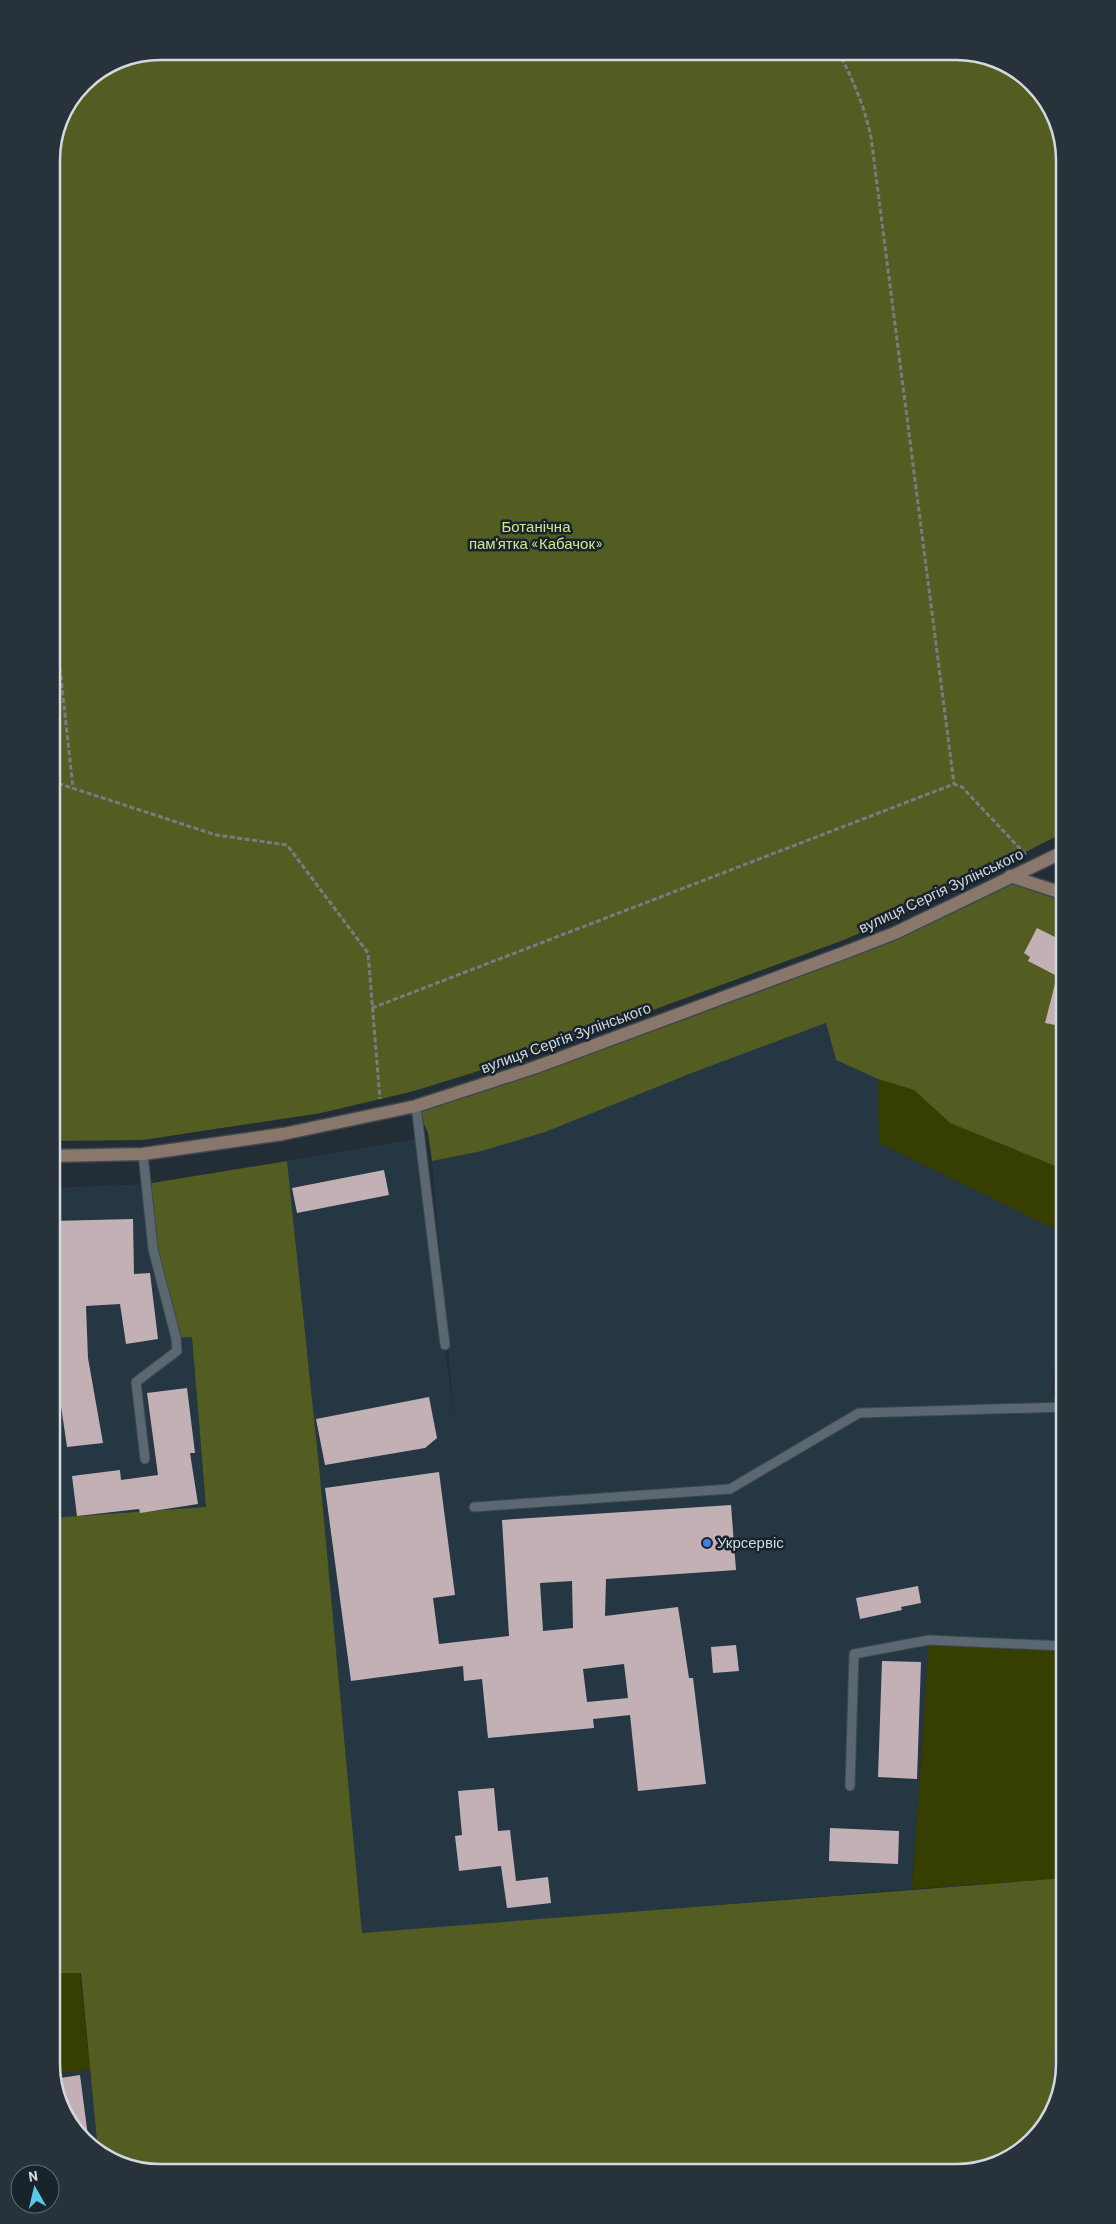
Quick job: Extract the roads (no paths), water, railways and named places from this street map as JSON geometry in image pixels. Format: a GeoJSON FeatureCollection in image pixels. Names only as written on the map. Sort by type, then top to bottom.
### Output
{"type":"FeatureCollection","features":[{"type":"Feature","properties":{"kind":"street","name":"вулиця Сергія Зулінського"},"geometry":{"type":"LineString","coordinates":[[60,1156],[143,1154],[283,1134],[416,1106],[536,1067],[895,933],[1056,855]]}},
{"type":"Feature","properties":{"kind":"street"},"geometry":{"type":"LineString","coordinates":[[1010,876],[1056,891]]}},
{"type":"Feature","properties":{"kind":"lane"},"geometry":{"type":"LineString","coordinates":[[416,1106],[445,1345]]}},
{"type":"Feature","properties":{"kind":"lane"},"geometry":{"type":"LineString","coordinates":[[143,1154],[153,1249],[176,1338],[177,1351],[136,1382],[145,1459]]}},
{"type":"Feature","properties":{"kind":"lane"},"geometry":{"type":"LineString","coordinates":[[474,1507],[730,1489],[859,1413],[1056,1407]]}},
{"type":"Feature","properties":{"kind":"lane"},"geometry":{"type":"LineString","coordinates":[[850,1786],[854,1654],[930,1640],[1056,1646]]}},
{"type":"Feature","properties":{"kind":"place","name":"Укрсервіс"},"geometry":{"type":"Point","coordinates":[707,1543]}},
{"type":"Feature","properties":{"kind":"park label","name":"Ботанічна пам'ятка «Кабачок»"},"geometry":{"type":"Point","coordinates":[536,536]}}]}
